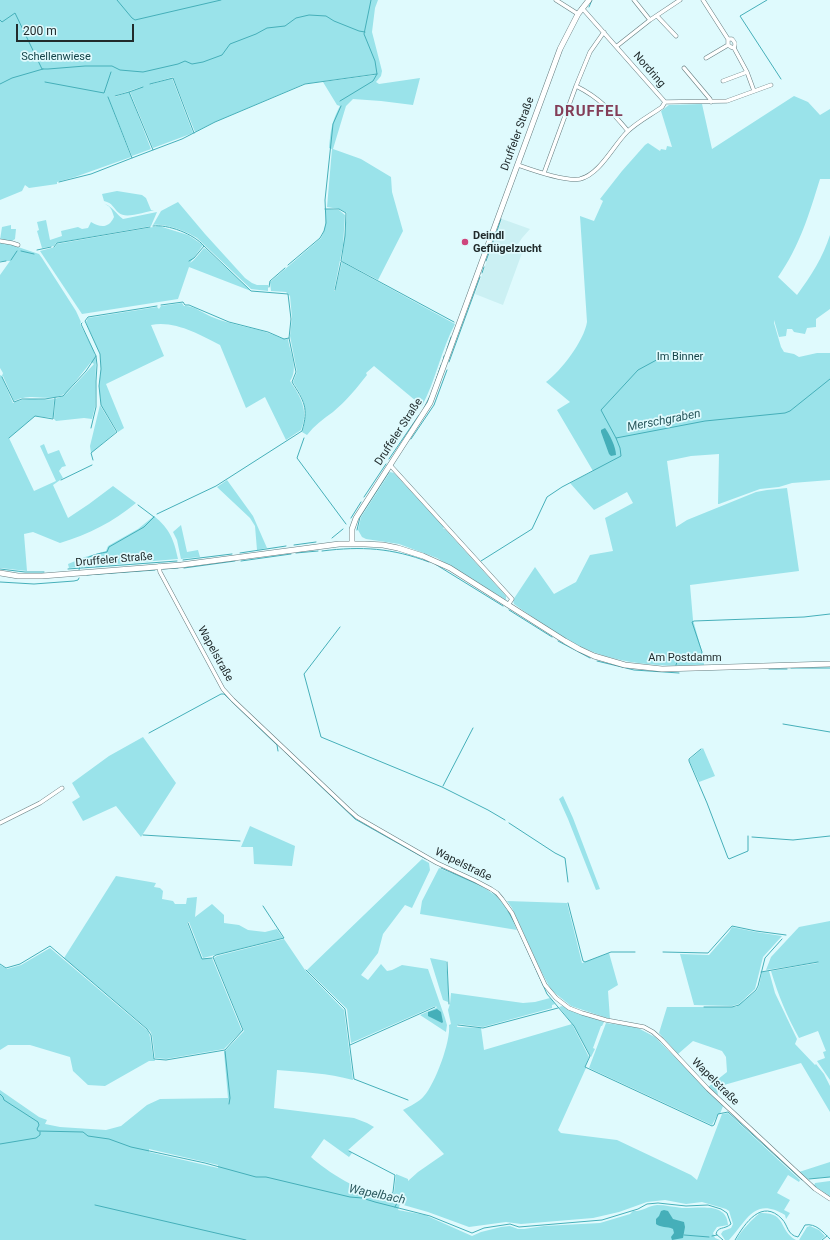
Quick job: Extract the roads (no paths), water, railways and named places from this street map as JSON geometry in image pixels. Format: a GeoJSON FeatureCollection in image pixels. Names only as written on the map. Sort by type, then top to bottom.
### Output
{"type":"FeatureCollection","features":[{"type":"Feature","properties":{"kind":"street"},"geometry":{"type":"LineString","coordinates":[[556,0],[578,14]]}},
{"type":"Feature","properties":{"kind":"street","name":"Druffeler Straße"},"geometry":{"type":"LineString","coordinates":[[0,573],[18,576],[37,576],[159,566],[352,543],[352,529],[356,518],[430,403],[560,49],[578,14],[589,0]]}},
{"type":"Feature","properties":{"kind":"street"},"geometry":{"type":"LineString","coordinates":[[634,0],[650,20]]}},
{"type":"Feature","properties":{"kind":"street"},"geometry":{"type":"LineString","coordinates":[[617,46],[650,20],[680,0]]}},
{"type":"Feature","properties":{"kind":"street"},"geometry":{"type":"LineString","coordinates":[[703,0],[728,39],[728,45]]}},
{"type":"Feature","properties":{"kind":"street","name":"Nordring"},"geometry":{"type":"LineString","coordinates":[[518,165],[544,174],[576,179],[588,176],[596,170],[628,131],[662,107],[665,102],[582,8]]}},
{"type":"Feature","properties":{"kind":"street"},"geometry":{"type":"LineString","coordinates":[[657,16],[676,36]]}},
{"type":"Feature","properties":{"kind":"street"},"geometry":{"type":"LineString","coordinates":[[544,174],[590,52],[604,32]]}},
{"type":"Feature","properties":{"kind":"street"},"geometry":{"type":"LineString","coordinates":[[728,39],[735,41],[734,48]]}},
{"type":"Feature","properties":{"kind":"street"},"geometry":{"type":"LineString","coordinates":[[728,45],[734,48],[747,72],[754,91]]}},
{"type":"Feature","properties":{"kind":"street"},"geometry":{"type":"LineString","coordinates":[[706,58],[728,45]]}},
{"type":"Feature","properties":{"kind":"street"},"geometry":{"type":"LineString","coordinates":[[684,68],[710,99],[710,102]]}},
{"type":"Feature","properties":{"kind":"street"},"geometry":{"type":"LineString","coordinates":[[723,81],[747,72]]}},
{"type":"Feature","properties":{"kind":"street"},"geometry":{"type":"LineString","coordinates":[[665,102],[728,101],[771,85]]}},
{"type":"Feature","properties":{"kind":"street"},"geometry":{"type":"LineString","coordinates":[[576,86],[592,94],[611,111],[628,131]]}},
{"type":"Feature","properties":{"kind":"street"},"geometry":{"type":"LineString","coordinates":[[0,241],[18,245]]}},
{"type":"Feature","properties":{"kind":"street"},"geometry":{"type":"LineString","coordinates":[[390,465],[512,599],[508,605]]}},
{"type":"Feature","properties":{"kind":"street","name":"Am Postdamm"},"geometry":{"type":"LineString","coordinates":[[352,543],[382,545],[398,548],[423,556],[450,568],[565,642],[610,661],[636,667],[675,669],[830,664]]}},
{"type":"Feature","properties":{"kind":"street","name":"Wapelstraße"},"geometry":{"type":"LineString","coordinates":[[159,566],[160,572],[224,690],[348,809],[357,817],[437,863],[481,883],[497,893],[512,913],[546,985],[556,998],[569,1008],[582,1013],[606,1020],[644,1027],[653,1032],[708,1089],[815,1189],[830,1199]]}},
{"type":"Feature","properties":{"kind":"street"},"geometry":{"type":"LineString","coordinates":[[0,822],[40,803],[62,788]]}},
{"type":"Feature","properties":{"kind":"waterway"},"geometry":{"type":"LineString","coordinates":[[117,0],[135,20],[221,0]]}},
{"type":"Feature","properties":{"kind":"waterway"},"geometry":{"type":"LineString","coordinates":[[340,101],[373,81],[377,74],[375,61],[364,34],[371,0]]}},
{"type":"Feature","properties":{"kind":"waterway"},"geometry":{"type":"LineString","coordinates":[[589,7],[592,0]]}},
{"type":"Feature","properties":{"kind":"waterway"},"geometry":{"type":"LineString","coordinates":[[767,0],[740,16],[781,79]]}},
{"type":"Feature","properties":{"kind":"waterway"},"geometry":{"type":"LineString","coordinates":[[0,20],[2,22],[15,13],[42,69],[112,66],[120,70],[143,72],[185,61],[192,64],[203,62],[222,55],[230,44],[267,28],[285,26],[296,18],[309,15],[326,16],[334,21],[365,32]]}},
{"type":"Feature","properties":{"kind":"waterway"},"geometry":{"type":"LineString","coordinates":[[0,84],[12,78],[43,69]]}},
{"type":"Feature","properties":{"kind":"waterway"},"geometry":{"type":"LineString","coordinates":[[45,82],[104,93],[111,72]]}},
{"type":"Feature","properties":{"kind":"waterway"},"geometry":{"type":"LineString","coordinates":[[115,96],[129,92],[153,150],[182,139],[215,122],[305,84],[377,74]]}},
{"type":"Feature","properties":{"kind":"waterway"},"geometry":{"type":"LineString","coordinates":[[150,84],[173,78],[194,133]]}},
{"type":"Feature","properties":{"kind":"waterway"},"geometry":{"type":"LineString","coordinates":[[129,92],[143,87]]}},
{"type":"Feature","properties":{"kind":"waterway"},"geometry":{"type":"LineString","coordinates":[[108,97],[132,158],[153,150]]}},
{"type":"Feature","properties":{"kind":"waterway"},"geometry":{"type":"LineString","coordinates":[[288,265],[320,238],[324,231],[326,223],[325,200],[333,124],[341,106]]}},
{"type":"Feature","properties":{"kind":"waterway"},"geometry":{"type":"LineString","coordinates":[[59,182],[91,174],[132,158]]}},
{"type":"Feature","properties":{"kind":"waterway"},"geometry":{"type":"LineString","coordinates":[[325,209],[339,209],[346,213],[345,236],[341,261],[454,322]]}},
{"type":"Feature","properties":{"kind":"waterway"},"geometry":{"type":"LineString","coordinates":[[496,234],[501,219]]}},
{"type":"Feature","properties":{"kind":"waterway"},"geometry":{"type":"LineString","coordinates":[[153,226],[173,228],[194,238],[204,246]]}},
{"type":"Feature","properties":{"kind":"waterway"},"geometry":{"type":"LineString","coordinates":[[54,247],[57,243],[150,227]]}},
{"type":"Feature","properties":{"kind":"waterway"},"geometry":{"type":"LineString","coordinates":[[486,261],[494,239]]}},
{"type":"Feature","properties":{"kind":"waterway"},"geometry":{"type":"LineString","coordinates":[[157,514],[216,486],[302,431],[305,416],[304,405],[300,394],[292,382],[296,372],[289,338],[291,319],[288,294],[251,291],[204,246],[194,258],[189,261]]}},
{"type":"Feature","properties":{"kind":"waterway"},"geometry":{"type":"LineString","coordinates":[[37,250],[51,247]]}},
{"type":"Feature","properties":{"kind":"waterway"},"geometry":{"type":"LineString","coordinates":[[11,260],[17,251]]}},
{"type":"Feature","properties":{"kind":"waterway"},"geometry":{"type":"LineString","coordinates":[[21,251],[34,254]]}},
{"type":"Feature","properties":{"kind":"waterway"},"geometry":{"type":"LineString","coordinates":[[0,262],[6,261]]}},
{"type":"Feature","properties":{"kind":"waterway"},"geometry":{"type":"LineString","coordinates":[[335,290],[341,262]]}},
{"type":"Feature","properties":{"kind":"waterway"},"geometry":{"type":"LineString","coordinates":[[482,273],[484,267]]}},
{"type":"Feature","properties":{"kind":"waterway"},"geometry":{"type":"LineString","coordinates":[[269,287],[270,281],[285,268]]}},
{"type":"Feature","properties":{"kind":"waterway"},"geometry":{"type":"LineString","coordinates":[[449,362],[480,277]]}},
{"type":"Feature","properties":{"kind":"waterway"},"geometry":{"type":"LineString","coordinates":[[161,305],[183,302],[185,305],[189,305],[229,322],[268,332],[284,339],[289,338]]}},
{"type":"Feature","properties":{"kind":"waterway"},"geometry":{"type":"LineString","coordinates":[[93,460],[91,453],[117,432],[101,405],[99,386],[101,369],[100,354],[85,321],[88,317],[157,306]]}},
{"type":"Feature","properties":{"kind":"waterway"},"geometry":{"type":"LineString","coordinates":[[2,377],[14,402],[22,399],[45,399],[63,396],[86,371],[96,356],[81,324],[82,323]]}},
{"type":"Feature","properties":{"kind":"waterway"},"geometry":{"type":"LineString","coordinates":[[447,349],[451,337]]}},
{"type":"Feature","properties":{"kind":"waterway"},"geometry":{"type":"LineString","coordinates":[[91,428],[96,407],[96,356]]}},
{"type":"Feature","properties":{"kind":"waterway"},"geometry":{"type":"LineString","coordinates":[[443,361],[444,356]]}},
{"type":"Feature","properties":{"kind":"waterway"},"geometry":{"type":"LineString","coordinates":[[616,438],[601,410],[638,370],[662,357]]}},
{"type":"Feature","properties":{"kind":"waterway"},"geometry":{"type":"LineString","coordinates":[[436,380],[441,365]]}},
{"type":"Feature","properties":{"kind":"waterway"},"geometry":{"type":"LineString","coordinates":[[411,439],[434,405],[447,370]]}},
{"type":"Feature","properties":{"kind":"waterway","name":"Merschgraben"},"geometry":{"type":"LineString","coordinates":[[481,561],[532,529],[547,497],[562,487],[621,456],[616,438],[705,421],[785,413],[790,411],[830,379]]}},
{"type":"Feature","properties":{"kind":"waterway"},"geometry":{"type":"LineString","coordinates":[[424,408],[430,396]]}},
{"type":"Feature","properties":{"kind":"waterway"},"geometry":{"type":"LineString","coordinates":[[9,438],[35,416],[53,419],[55,398]]}},
{"type":"Feature","properties":{"kind":"waterway"},"geometry":{"type":"LineString","coordinates":[[389,459],[419,415]]}},
{"type":"Feature","properties":{"kind":"waterway"},"geometry":{"type":"LineString","coordinates":[[304,438],[297,458],[346,524]]}},
{"type":"Feature","properties":{"kind":"waterway"},"geometry":{"type":"LineString","coordinates":[[364,497],[386,464]]}},
{"type":"Feature","properties":{"kind":"waterway"},"geometry":{"type":"LineString","coordinates":[[61,480],[92,465]]}},
{"type":"Feature","properties":{"kind":"waterway"},"geometry":{"type":"LineString","coordinates":[[357,530],[360,517],[389,472]]}},
{"type":"Feature","properties":{"kind":"waterway"},"geometry":{"type":"LineString","coordinates":[[351,518],[361,502]]}},
{"type":"Feature","properties":{"kind":"waterway"},"geometry":{"type":"LineString","coordinates":[[138,505],[154,517]]}},
{"type":"Feature","properties":{"kind":"waterway"},"geometry":{"type":"LineString","coordinates":[[79,570],[85,559],[107,552],[109,547],[144,527],[154,517]]}},
{"type":"Feature","properties":{"kind":"waterway"},"geometry":{"type":"LineString","coordinates":[[332,538],[343,529]]}},
{"type":"Feature","properties":{"kind":"waterway"},"geometry":{"type":"LineString","coordinates":[[294,545],[316,542]]}},
{"type":"Feature","properties":{"kind":"waterway"},"geometry":{"type":"LineString","coordinates":[[240,553],[286,546]]}},
{"type":"Feature","properties":{"kind":"waterway"},"geometry":{"type":"LineString","coordinates":[[322,551],[337,549],[377,549],[415,557],[429,562]]}},
{"type":"Feature","properties":{"kind":"waterway"},"geometry":{"type":"LineString","coordinates":[[296,553],[318,551]]}},
{"type":"Feature","properties":{"kind":"waterway"},"geometry":{"type":"LineString","coordinates":[[183,560],[232,554]]}},
{"type":"Feature","properties":{"kind":"waterway"},"geometry":{"type":"LineString","coordinates":[[241,561],[291,554]]}},
{"type":"Feature","properties":{"kind":"waterway"},"geometry":{"type":"LineString","coordinates":[[68,569],[177,561]]}},
{"type":"Feature","properties":{"kind":"waterway"},"geometry":{"type":"LineString","coordinates":[[184,568],[235,561]]}},
{"type":"Feature","properties":{"kind":"waterway"},"geometry":{"type":"LineString","coordinates":[[435,564],[503,606]]}},
{"type":"Feature","properties":{"kind":"waterway"},"geometry":{"type":"LineString","coordinates":[[163,569],[178,568]]}},
{"type":"Feature","properties":{"kind":"waterway"},"geometry":{"type":"LineString","coordinates":[[0,569],[25,572],[44,572]]}},
{"type":"Feature","properties":{"kind":"waterway"},"geometry":{"type":"LineString","coordinates":[[87,575],[155,570]]}},
{"type":"Feature","properties":{"kind":"waterway"},"geometry":{"type":"LineString","coordinates":[[0,582],[34,584],[74,581],[78,580],[79,578]]}},
{"type":"Feature","properties":{"kind":"waterway"},"geometry":{"type":"LineString","coordinates":[[509,610],[552,637]]}},
{"type":"Feature","properties":{"kind":"waterway"},"geometry":{"type":"LineString","coordinates":[[676,665],[678,659],[701,655],[702,652],[692,622],[694,621],[804,617],[830,614]]}},
{"type":"Feature","properties":{"kind":"waterway"},"geometry":{"type":"LineString","coordinates":[[340,627],[304,674],[321,737],[442,787],[505,820]]}},
{"type":"Feature","properties":{"kind":"waterway"},"geometry":{"type":"LineString","coordinates":[[558,641],[590,658]]}},
{"type":"Feature","properties":{"kind":"waterway"},"geometry":{"type":"LineString","coordinates":[[597,661],[634,670],[679,673]]}},
{"type":"Feature","properties":{"kind":"waterway"},"geometry":{"type":"LineString","coordinates":[[791,668],[830,668]]}},
{"type":"Feature","properties":{"kind":"waterway"},"geometry":{"type":"LineString","coordinates":[[769,669],[787,669]]}},
{"type":"Feature","properties":{"kind":"waterway"},"geometry":{"type":"LineString","coordinates":[[149,733],[221,694],[224,694],[277,745],[278,751]]}},
{"type":"Feature","properties":{"kind":"waterway"},"geometry":{"type":"LineString","coordinates":[[783,724],[830,732]]}},
{"type":"Feature","properties":{"kind":"waterway"},"geometry":{"type":"LineString","coordinates":[[443,786],[473,728]]}},
{"type":"Feature","properties":{"kind":"waterway"},"geometry":{"type":"LineString","coordinates":[[701,749],[689,759],[689,761],[729,859],[748,851],[748,836]]}},
{"type":"Feature","properties":{"kind":"waterway"},"geometry":{"type":"LineString","coordinates":[[285,752],[355,819],[426,859]]}},
{"type":"Feature","properties":{"kind":"waterway"},"geometry":{"type":"LineString","coordinates":[[509,823],[565,858],[568,882]]}},
{"type":"Feature","properties":{"kind":"waterway"},"geometry":{"type":"LineString","coordinates":[[143,835],[240,841]]}},
{"type":"Feature","properties":{"kind":"waterway"},"geometry":{"type":"LineString","coordinates":[[752,837],[793,840],[830,836]]}},
{"type":"Feature","properties":{"kind":"waterway"},"geometry":{"type":"LineString","coordinates":[[441,868],[482,886]]}},
{"type":"Feature","properties":{"kind":"waterway"},"geometry":{"type":"LineString","coordinates":[[490,890],[501,900]]}},
{"type":"Feature","properties":{"kind":"waterway"},"geometry":{"type":"LineString","coordinates":[[568,903],[583,961],[585,962],[611,952],[635,952]]}},
{"type":"Feature","properties":{"kind":"waterway"},"geometry":{"type":"LineString","coordinates":[[0,964],[6,968],[20,964],[50,946],[147,1029],[151,1035],[154,1059],[166,1060],[225,1050],[243,1030],[213,957],[284,938],[263,906]]}},
{"type":"Feature","properties":{"kind":"waterway"},"geometry":{"type":"LineString","coordinates":[[508,911],[518,929]]}},
{"type":"Feature","properties":{"kind":"waterway"},"geometry":{"type":"LineString","coordinates":[[188,923],[202,959],[212,958]]}},
{"type":"Feature","properties":{"kind":"waterway"},"geometry":{"type":"LineString","coordinates":[[663,952],[708,953],[732,926],[786,935]]}},
{"type":"Feature","properties":{"kind":"waterway"},"geometry":{"type":"LineString","coordinates":[[521,936],[547,994],[574,1026],[590,1056],[585,1067],[712,1126],[714,1125],[718,1114],[728,1112],[802,1180]]}},
{"type":"Feature","properties":{"kind":"waterway"},"geometry":{"type":"LineString","coordinates":[[704,1007],[732,1007],[739,1005],[756,990],[765,958],[782,939]]}},
{"type":"Feature","properties":{"kind":"waterway"},"geometry":{"type":"LineString","coordinates":[[447,962],[449,1004]]}},
{"type":"Feature","properties":{"kind":"waterway"},"geometry":{"type":"LineString","coordinates":[[761,972],[818,962]]}},
{"type":"Feature","properties":{"kind":"waterway"},"geometry":{"type":"LineString","coordinates":[[306,970],[345,1009],[354,1079],[408,1100]]}},
{"type":"Feature","properties":{"kind":"waterway"},"geometry":{"type":"LineString","coordinates":[[350,1045],[435,1007]]}},
{"type":"Feature","properties":{"kind":"waterway"},"geometry":{"type":"LineString","coordinates":[[458,1025],[483,1028],[558,1008]]}},
{"type":"Feature","properties":{"kind":"waterway"},"geometry":{"type":"LineString","coordinates":[[225,1051],[230,1098],[229,1104]]}},
{"type":"Feature","properties":{"kind":"waterway","name":"Wapelbach"},"geometry":{"type":"LineString","coordinates":[[0,1094],[4,1100],[38,1122],[38,1131],[83,1132],[88,1136],[109,1139],[131,1147],[205,1163],[256,1177],[266,1177],[350,1197],[362,1198],[430,1216],[472,1233],[484,1228],[510,1224],[519,1227],[602,1220],[638,1209],[647,1204],[658,1203],[686,1206],[708,1205],[721,1209],[727,1213],[731,1224],[718,1230],[716,1234],[723,1240]]}},
{"type":"Feature","properties":{"kind":"waterway"},"geometry":{"type":"LineString","coordinates":[[0,1144],[36,1138],[40,1135],[40,1132]]}},
{"type":"Feature","properties":{"kind":"waterway"},"geometry":{"type":"LineString","coordinates":[[349,1151],[395,1175],[392,1195],[398,1201],[395,1207]]}},
{"type":"Feature","properties":{"kind":"waterway"},"geometry":{"type":"LineString","coordinates":[[809,1179],[830,1177]]}},
{"type":"Feature","properties":{"kind":"waterway"},"geometry":{"type":"LineString","coordinates":[[95,1205],[246,1240]]}},
{"type":"Feature","properties":{"kind":"waterway","name":"Wapelbach"},"geometry":{"type":"LineString","coordinates":[[735,1240],[749,1220],[761,1212],[768,1211],[775,1213],[782,1219],[794,1236],[798,1237],[805,1225],[813,1225],[830,1239]]}},
{"type":"Feature","properties":{"kind":"waterway"},"geometry":{"type":"LineString","coordinates":[[684,1235],[709,1237]]}},
{"type":"Feature","properties":{"kind":"waterway","name":"Wapelbach"},"geometry":{"type":"LineString","coordinates":[[712,1236],[717,1235]]}},
{"type":"Feature","properties":{"kind":"waterway","name":"Wapelbach"},"geometry":{"type":"LineString","coordinates":[[822,1240],[827,1236]]}},
{"type":"Feature","properties":{"kind":"place","name":"Deindl Geflügelzucht"},"geometry":{"type":"Point","coordinates":[465,242]}},
{"type":"Feature","properties":{"kind":"district","name":"DRUFFEL"},"geometry":{"type":"Point","coordinates":[589,112]}},
{"type":"Feature","properties":{"kind":"park label","name":"Schellenwiese"},"geometry":{"type":"Point","coordinates":[56,57]}},
{"type":"Feature","properties":{"kind":"park label","name":"Im Binner"},"geometry":{"type":"Point","coordinates":[680,357]}}]}
